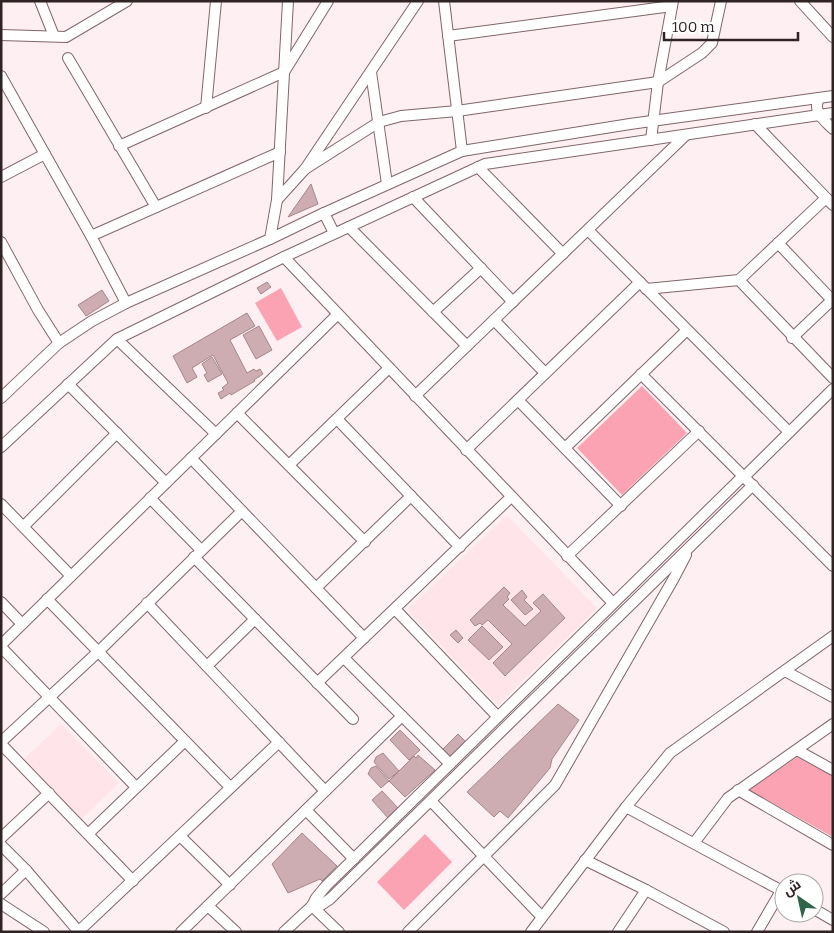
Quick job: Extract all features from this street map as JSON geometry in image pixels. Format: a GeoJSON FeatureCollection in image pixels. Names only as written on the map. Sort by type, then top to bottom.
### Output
{"type":"FeatureCollection","features":[{"type":"Feature","properties":{"kind":"street"},"geometry":{"type":"LineString","coordinates":[[40,1],[54,36]]}},
{"type":"Feature","properties":{"kind":"street"},"geometry":{"type":"LineString","coordinates":[[206,108],[216,1]]}},
{"type":"Feature","properties":{"kind":"street"},"geometry":{"type":"LineString","coordinates":[[270,240],[277,200],[288,1]]}},
{"type":"Feature","properties":{"kind":"street"},"geometry":{"type":"LineString","coordinates":[[119,146],[284,72],[328,1]]}},
{"type":"Feature","properties":{"kind":"street"},"geometry":{"type":"LineString","coordinates":[[277,200],[305,169],[418,1]]}},
{"type":"Feature","properties":{"kind":"street"},"geometry":{"type":"LineString","coordinates":[[444,1],[462,151]]}},
{"type":"Feature","properties":{"kind":"street"},"geometry":{"type":"LineString","coordinates":[[618,13],[620,1]]}},
{"type":"Feature","properties":{"kind":"street"},"geometry":{"type":"LineString","coordinates":[[305,169],[379,122],[401,116],[457,111],[658,82],[702,53],[712,43],[721,1]]}},
{"type":"Feature","properties":{"kind":"street"},"geometry":{"type":"LineString","coordinates":[[800,1],[833,37]]}},
{"type":"Feature","properties":{"kind":"street"},"geometry":{"type":"LineString","coordinates":[[1,34],[66,37],[121,3]]}},
{"type":"Feature","properties":{"kind":"street"},"geometry":{"type":"LineString","coordinates":[[448,36],[672,4],[650,140]]}},
{"type":"Feature","properties":{"kind":"street"},"geometry":{"type":"LineString","coordinates":[[68,58],[156,207]]}},
{"type":"Feature","properties":{"kind":"street"},"geometry":{"type":"LineString","coordinates":[[371,72],[387,184]]}},
{"type":"Feature","properties":{"kind":"street"},"geometry":{"type":"LineString","coordinates":[[1,76],[91,236],[126,303]]}},
{"type":"Feature","properties":{"kind":"street"},"geometry":{"type":"LineString","coordinates":[[1,398],[59,343],[92,321],[126,303],[270,240],[324,213],[462,151],[652,121],[833,96]]}},
{"type":"Feature","properties":{"kind":"street"},"geometry":{"type":"LineString","coordinates":[[818,98],[816,108],[819,116],[833,130]]}},
{"type":"Feature","properties":{"kind":"street"},"geometry":{"type":"LineString","coordinates":[[1,447],[117,339],[334,233],[485,164],[833,113]]}},
{"type":"Feature","properties":{"kind":"street"},"geometry":{"type":"LineString","coordinates":[[466,450],[545,373],[643,285],[739,280],[778,243],[829,201],[755,124]]}},
{"type":"Feature","properties":{"kind":"street"},"geometry":{"type":"LineString","coordinates":[[415,396],[686,135]]}},
{"type":"Feature","properties":{"kind":"street"},"geometry":{"type":"LineString","coordinates":[[91,236],[280,152]]}},
{"type":"Feature","properties":{"kind":"street"},"geometry":{"type":"LineString","coordinates":[[1,177],[45,154]]}},
{"type":"Feature","properties":{"kind":"street"},"geometry":{"type":"LineString","coordinates":[[478,167],[563,254]]}},
{"type":"Feature","properties":{"kind":"street"},"geometry":{"type":"LineString","coordinates":[[413,197],[513,302]]}},
{"type":"Feature","properties":{"kind":"street"},"geometry":{"type":"LineString","coordinates":[[324,213],[334,233]]}},
{"type":"Feature","properties":{"kind":"street"},"geometry":{"type":"LineString","coordinates":[[349,227],[467,346]]}},
{"type":"Feature","properties":{"kind":"street"},"geometry":{"type":"LineString","coordinates":[[588,230],[789,432]]}},
{"type":"Feature","properties":{"kind":"street"},"geometry":{"type":"LineString","coordinates":[[1,242],[38,310],[59,343]]}},
{"type":"Feature","properties":{"kind":"street"},"geometry":{"type":"LineString","coordinates":[[778,243],[832,299],[792,338]]}},
{"type":"Feature","properties":{"kind":"street"},"geometry":{"type":"LineString","coordinates":[[284,257],[613,604]]}},
{"type":"Feature","properties":{"kind":"street"},"geometry":{"type":"LineString","coordinates":[[434,312],[481,268]]}},
{"type":"Feature","properties":{"kind":"street"},"geometry":{"type":"LineString","coordinates":[[739,280],[792,338],[833,378]]}},
{"type":"Feature","properties":{"kind":"street"},"geometry":{"type":"LineString","coordinates":[[136,787],[1,646],[338,314]]}},
{"type":"Feature","properties":{"kind":"street"},"geometry":{"type":"LineString","coordinates":[[494,320],[545,373]]}},
{"type":"Feature","properties":{"kind":"street"},"geometry":{"type":"LineString","coordinates":[[565,448],[687,330]]}},
{"type":"Feature","properties":{"kind":"street"},"geometry":{"type":"LineString","coordinates":[[117,339],[216,434]]}},
{"type":"Feature","properties":{"kind":"street"},"geometry":{"type":"LineString","coordinates":[[289,465],[389,368]]}},
{"type":"Feature","properties":{"kind":"street"},"geometry":{"type":"LineString","coordinates":[[641,374],[833,566]]}},
{"type":"Feature","properties":{"kind":"street"},"geometry":{"type":"LineString","coordinates":[[68,384],[166,483]]}},
{"type":"Feature","properties":{"kind":"street"},"geometry":{"type":"LineString","coordinates":[[284,932],[312,906],[319,893],[833,389]]}},
{"type":"Feature","properties":{"kind":"street"},"geometry":{"type":"LineString","coordinates":[[518,400],[621,506]]}},
{"type":"Feature","properties":{"kind":"street"},"geometry":{"type":"LineString","coordinates":[[237,413],[364,542]]}},
{"type":"Feature","properties":{"kind":"street"},"geometry":{"type":"LineString","coordinates":[[338,419],[460,547]]}},
{"type":"Feature","properties":{"kind":"street"},"geometry":{"type":"LineString","coordinates":[[567,556],[699,432]]}},
{"type":"Feature","properties":{"kind":"street"},"geometry":{"type":"LineString","coordinates":[[24,526],[118,433]]}},
{"type":"Feature","properties":{"kind":"street"},"geometry":{"type":"LineString","coordinates":[[192,458],[364,638]]}},
{"type":"Feature","properties":{"kind":"street"},"geometry":{"type":"LineString","coordinates":[[312,906],[326,903],[753,485]]}},
{"type":"Feature","properties":{"kind":"street"},"geometry":{"type":"LineString","coordinates":[[316,588],[411,496]]}},
{"type":"Feature","properties":{"kind":"street"},"geometry":{"type":"LineString","coordinates":[[318,683],[511,497]]}},
{"type":"Feature","properties":{"kind":"street"},"geometry":{"type":"LineString","coordinates":[[150,498],[255,619],[353,719]]}},
{"type":"Feature","properties":{"kind":"street"},"geometry":{"type":"LineString","coordinates":[[1,504],[71,576]]}},
{"type":"Feature","properties":{"kind":"street"},"geometry":{"type":"LineString","coordinates":[[133,881],[1,743],[98,652],[242,511]]}},
{"type":"Feature","properties":{"kind":"street"},"geometry":{"type":"LineString","coordinates":[[408,932],[555,785],[674,578],[690,546]]}},
{"type":"Feature","properties":{"kind":"street"},"geometry":{"type":"LineString","coordinates":[[47,600],[230,788]]}},
{"type":"Feature","properties":{"kind":"street"},"geometry":{"type":"LineString","coordinates":[[1,602],[22,624]]}},
{"type":"Feature","properties":{"kind":"street"},"geometry":{"type":"LineString","coordinates":[[147,604],[325,791]]}},
{"type":"Feature","properties":{"kind":"street"},"geometry":{"type":"LineString","coordinates":[[395,609],[498,717]]}},
{"type":"Feature","properties":{"kind":"street"},"geometry":{"type":"LineString","coordinates":[[207,666],[255,619]]}},
{"type":"Feature","properties":{"kind":"street"},"geometry":{"type":"LineString","coordinates":[[530,932],[670,753],[833,636]]}},
{"type":"Feature","properties":{"kind":"street"},"geometry":{"type":"LineString","coordinates":[[344,658],[450,764]]}},
{"type":"Feature","properties":{"kind":"street"},"geometry":{"type":"LineString","coordinates":[[785,671],[833,697]]}},
{"type":"Feature","properties":{"kind":"street"},"geometry":{"type":"LineString","coordinates":[[181,932],[402,716]]}},
{"type":"Feature","properties":{"kind":"street"},"geometry":{"type":"LineString","coordinates":[[694,843],[728,798],[833,724]]}},
{"type":"Feature","properties":{"kind":"street"},"geometry":{"type":"LineString","coordinates":[[88,834],[185,741]]}},
{"type":"Feature","properties":{"kind":"street"},"geometry":{"type":"LineString","coordinates":[[1,845],[26,870],[79,932],[279,742]]}},
{"type":"Feature","properties":{"kind":"street"},"geometry":{"type":"LineString","coordinates":[[797,750],[833,770]]}},
{"type":"Feature","properties":{"kind":"street"},"geometry":{"type":"LineString","coordinates":[[738,790],[833,845]]}},
{"type":"Feature","properties":{"kind":"street"},"geometry":{"type":"LineString","coordinates":[[1,838],[49,793]]}},
{"type":"Feature","properties":{"kind":"street"},"geometry":{"type":"LineString","coordinates":[[431,801],[482,857],[542,917]]}},
{"type":"Feature","properties":{"kind":"street"},"geometry":{"type":"LineString","coordinates":[[626,807],[774,886]]}},
{"type":"Feature","properties":{"kind":"street"},"geometry":{"type":"LineString","coordinates":[[306,810],[354,859]]}},
{"type":"Feature","properties":{"kind":"street"},"geometry":{"type":"LineString","coordinates":[[180,836],[230,885]]}},
{"type":"Feature","properties":{"kind":"street"},"geometry":{"type":"LineString","coordinates":[[585,860],[724,932]]}},
{"type":"Feature","properties":{"kind":"street"},"geometry":{"type":"LineString","coordinates":[[1,894],[26,870]]}},
{"type":"Feature","properties":{"kind":"street"},"geometry":{"type":"LineString","coordinates":[[618,932],[646,890]]}},
{"type":"Feature","properties":{"kind":"street"},"geometry":{"type":"LineString","coordinates":[[1,904],[44,932]]}},
{"type":"Feature","properties":{"kind":"street"},"geometry":{"type":"LineString","coordinates":[[757,932],[774,905]]}},
{"type":"Feature","properties":{"kind":"street"},"geometry":{"type":"LineString","coordinates":[[208,906],[236,932]]}},
{"type":"Feature","properties":{"kind":"street"},"geometry":{"type":"LineString","coordinates":[[312,906],[338,932]]}},
{"type":"Feature","properties":{"kind":"shaded area"},"geometry":{"type":"Polygon","coordinates":[[[281,288],[302,327],[277,341],[255,303],[281,288]]]}},
{"type":"Feature","properties":{"kind":"shaded area"},"geometry":{"type":"Polygon","coordinates":[[[642,386],[687,433],[622,495],[577,448],[642,386]]]}},
{"type":"Feature","properties":{"kind":"shaded area"},"geometry":{"type":"Polygon","coordinates":[[[507,515],[597,608],[498,705],[407,610],[507,515]]]}},
{"type":"Feature","properties":{"kind":"shaded area"},"geometry":{"type":"Polygon","coordinates":[[[61,724],[119,783],[81,820],[23,760],[61,724]]]}},
{"type":"Feature","properties":{"kind":"shaded area"},"geometry":{"type":"Polygon","coordinates":[[[797,757],[833,776],[833,837],[749,790],[797,757]]]}},
{"type":"Feature","properties":{"kind":"shaded area"},"geometry":{"type":"Polygon","coordinates":[[[425,834],[452,862],[404,910],[377,882],[425,834]]]}},
{"type":"Feature","properties":{"kind":"building"},"geometry":{"type":"Polygon","coordinates":[[[311,184],[318,204],[288,217],[311,184]]]}},
{"type":"Feature","properties":{"kind":"building"},"geometry":{"type":"Polygon","coordinates":[[[267,282],[271,287],[261,294],[257,288],[267,282]]]}},
{"type":"Feature","properties":{"kind":"building"},"geometry":{"type":"Polygon","coordinates":[[[102,290],[109,301],[86,316],[78,305],[102,290]]]}},
{"type":"Feature","properties":{"kind":"building"},"geometry":{"type":"Polygon","coordinates":[[[247,313],[255,326],[230,340],[247,373],[254,369],[256,371],[260,369],[263,374],[255,381],[221,399],[218,393],[224,390],[222,388],[228,383],[213,355],[192,368],[197,377],[187,383],[173,356],[247,313]]]}},
{"type":"Feature","properties":{"kind":"building"},"geometry":{"type":"Polygon","coordinates":[[[259,326],[272,350],[256,359],[243,335],[259,326]]]}},
{"type":"Feature","properties":{"kind":"building"},"geometry":{"type":"Polygon","coordinates":[[[212,357],[222,374],[208,382],[204,375],[207,373],[202,364],[212,357]]]}},
{"type":"Feature","properties":{"kind":"building"},"geometry":{"type":"Polygon","coordinates":[[[504,587],[510,593],[507,597],[509,599],[503,605],[525,626],[541,611],[533,603],[543,594],[565,618],[505,676],[493,663],[512,644],[488,620],[482,625],[480,623],[475,626],[470,620],[504,587]]]}},
{"type":"Feature","properties":{"kind":"building"},"geometry":{"type":"Polygon","coordinates":[[[522,590],[527,597],[524,600],[533,609],[525,615],[511,600],[522,590]]]}},
{"type":"Feature","properties":{"kind":"building"},"geometry":{"type":"Polygon","coordinates":[[[482,626],[503,647],[489,660],[468,640],[482,626]]]}},
{"type":"Feature","properties":{"kind":"building"},"geometry":{"type":"Polygon","coordinates":[[[456,630],[463,638],[458,643],[450,635],[456,630]]]}},
{"type":"Feature","properties":{"kind":"building"},"geometry":{"type":"Polygon","coordinates":[[[558,704],[579,720],[552,759],[550,768],[508,818],[500,811],[494,817],[467,792],[558,704]]]}},
{"type":"Feature","properties":{"kind":"building"},"geometry":{"type":"Polygon","coordinates":[[[400,730],[420,750],[409,760],[390,740],[400,730]]]}},
{"type":"Feature","properties":{"kind":"building"},"geometry":{"type":"Polygon","coordinates":[[[458,734],[467,743],[448,761],[440,752],[458,734]]]}},
{"type":"Feature","properties":{"kind":"building"},"geometry":{"type":"Polygon","coordinates":[[[383,753],[399,771],[389,779],[374,762],[376,757],[383,753]]]}},
{"type":"Feature","properties":{"kind":"building"},"geometry":{"type":"Polygon","coordinates":[[[418,755],[435,770],[405,797],[389,781],[414,756],[416,758],[418,755]]]}},
{"type":"Feature","properties":{"kind":"building"},"geometry":{"type":"Polygon","coordinates":[[[376,766],[389,781],[381,788],[368,774],[371,768],[376,766]]]}},
{"type":"Feature","properties":{"kind":"building"},"geometry":{"type":"Polygon","coordinates":[[[382,791],[398,808],[388,818],[372,800],[382,791]]]}},
{"type":"Feature","properties":{"kind":"building"},"geometry":{"type":"Polygon","coordinates":[[[302,833],[337,866],[322,881],[320,879],[288,893],[272,864],[302,833]]]}}]}
